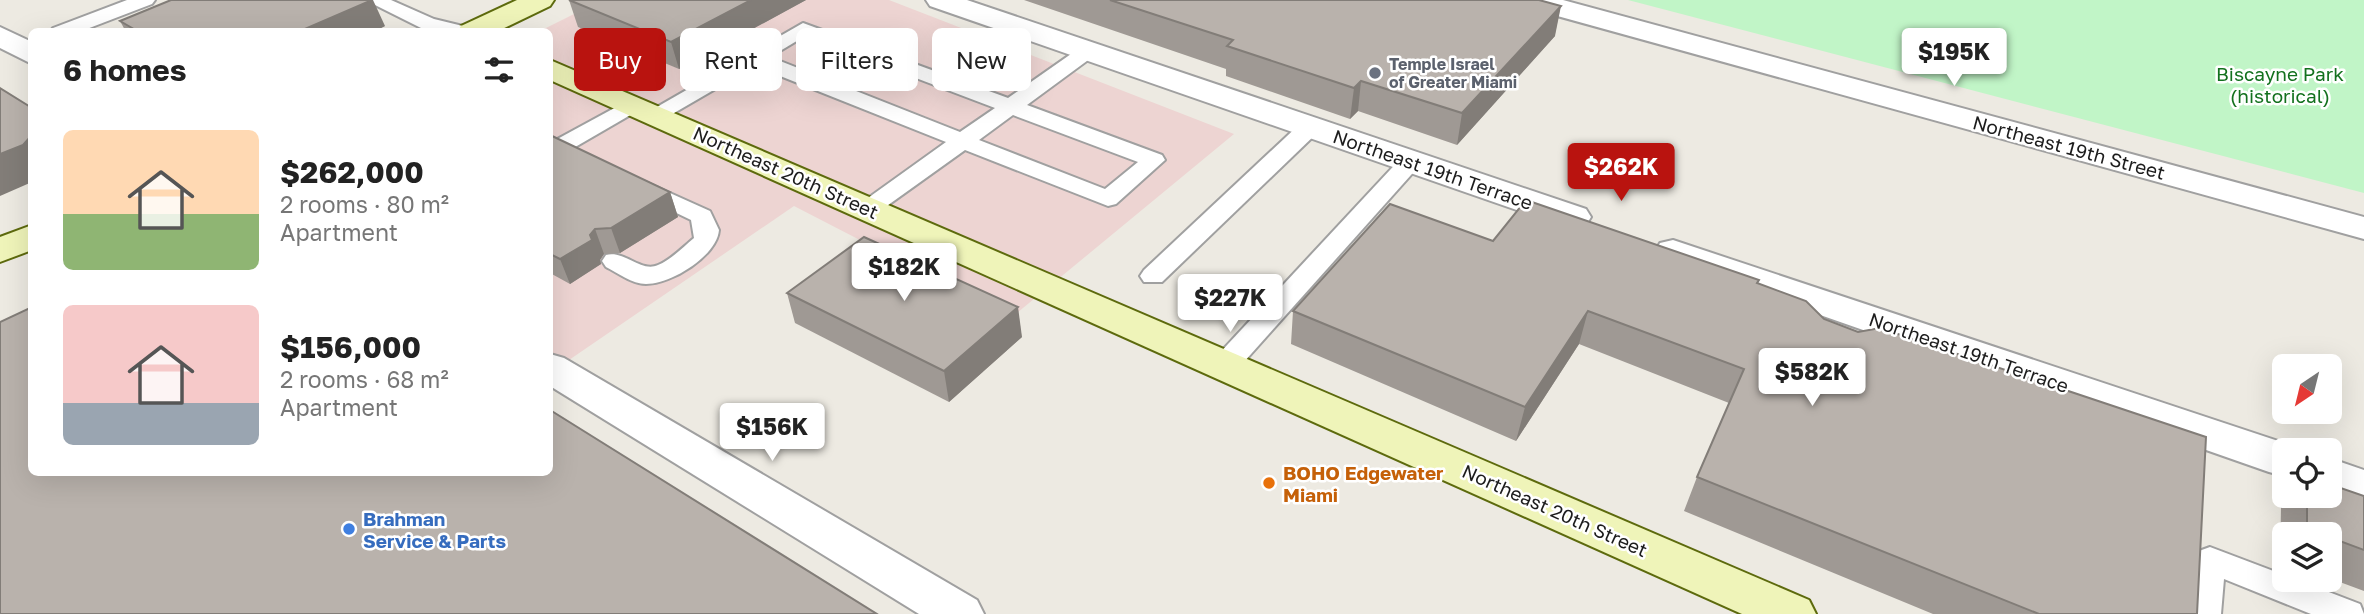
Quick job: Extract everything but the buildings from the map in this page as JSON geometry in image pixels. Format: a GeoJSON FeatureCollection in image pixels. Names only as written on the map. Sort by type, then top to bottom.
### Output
{"type":"FeatureCollection","features":[{"type":"Feature","properties":{"kind":"main road"},"geometry":{"type":"LineString","coordinates":[[480,28],[540,0]]}},
{"type":"Feature","properties":{"kind":"main road","name":"Northeast 20th Street"},"geometry":{"type":"LineString","coordinates":[[553,72],[869,208],[1792,614]]}},
{"type":"Feature","properties":{"kind":"main road"},"geometry":{"type":"LineString","coordinates":[[0,251],[28,238]]}},
{"type":"Feature","properties":{"kind":"street","name":"Northeast 19th Terrace"},"geometry":{"type":"LineString","coordinates":[[940,0],[2272,456]]}},
{"type":"Feature","properties":{"kind":"street","name":"Northeast 19th Street"},"geometry":{"type":"LineString","coordinates":[[1534,0],[2364,228]]}},
{"type":"Feature","properties":{"kind":"street"},"geometry":{"type":"LineString","coordinates":[[553,371],[960,614]]}},
{"type":"Feature","properties":{"kind":"street"},"geometry":{"type":"LineString","coordinates":[[2342,479],[2364,487]]}},
{"type":"Feature","properties":{"kind":"lane"},"geometry":{"type":"LineString","coordinates":[[71,28],[145,0]]}},
{"type":"Feature","properties":{"kind":"lane"},"geometry":{"type":"LineString","coordinates":[[376,0],[428,24],[446,28]]}},
{"type":"Feature","properties":{"kind":"lane"},"geometry":{"type":"LineString","coordinates":[[782,41],[803,29],[1154,160],[1108,199],[782,69]]}},
{"type":"Feature","properties":{"kind":"lane"},"geometry":{"type":"LineString","coordinates":[[869,208],[1088,51]]}},
{"type":"Feature","properties":{"kind":"lane"},"geometry":{"type":"LineString","coordinates":[[554,150],[683,91]]}},
{"type":"Feature","properties":{"kind":"lane"},"geometry":{"type":"LineString","coordinates":[[1153,276],[1310,127]]}},
{"type":"Feature","properties":{"kind":"lane"},"geometry":{"type":"LineString","coordinates":[[554,150],[582,159]]}},
{"type":"Feature","properties":{"kind":"lane"},"geometry":{"type":"LineString","coordinates":[[1224,365],[1411,161]]}},
{"type":"Feature","properties":{"kind":"lane"},"geometry":{"type":"LineString","coordinates":[[615,261],[644,276],[665,273],[706,241],[707,230],[701,216],[617,176]]}},
{"type":"Feature","properties":{"kind":"lane"},"geometry":{"type":"LineString","coordinates":[[2204,614],[2210,560],[2348,614]]}},
{"type":"Feature","properties":{"kind":"shaded area"},"geometry":{"type":"Polygon","coordinates":[[[602,0],[889,0],[961,28],[932,28],[932,91],[1031,91],[1031,55],[1234,134],[1011,318],[794,206],[553,371],[553,28],[546,28],[602,0]]]}},
{"type":"Feature","properties":{"kind":"green space","name":"Biscayne Park (historical)"},"geometry":{"type":"Polygon","coordinates":[[[1628,0],[2364,0],[2364,193],[1628,0]]]}},
{"type":"Feature","properties":{"kind":"place","name":"Temple Israel of Greater Miami"},"geometry":{"type":"Point","coordinates":[1375,73]}},
{"type":"Feature","properties":{"kind":"place","name":"BOHO Edgewater Miami"},"geometry":{"type":"Point","coordinates":[1269,483]}},
{"type":"Feature","properties":{"kind":"place","name":"Brahman Service & Parts"},"geometry":{"type":"Point","coordinates":[349,529]}}]}
